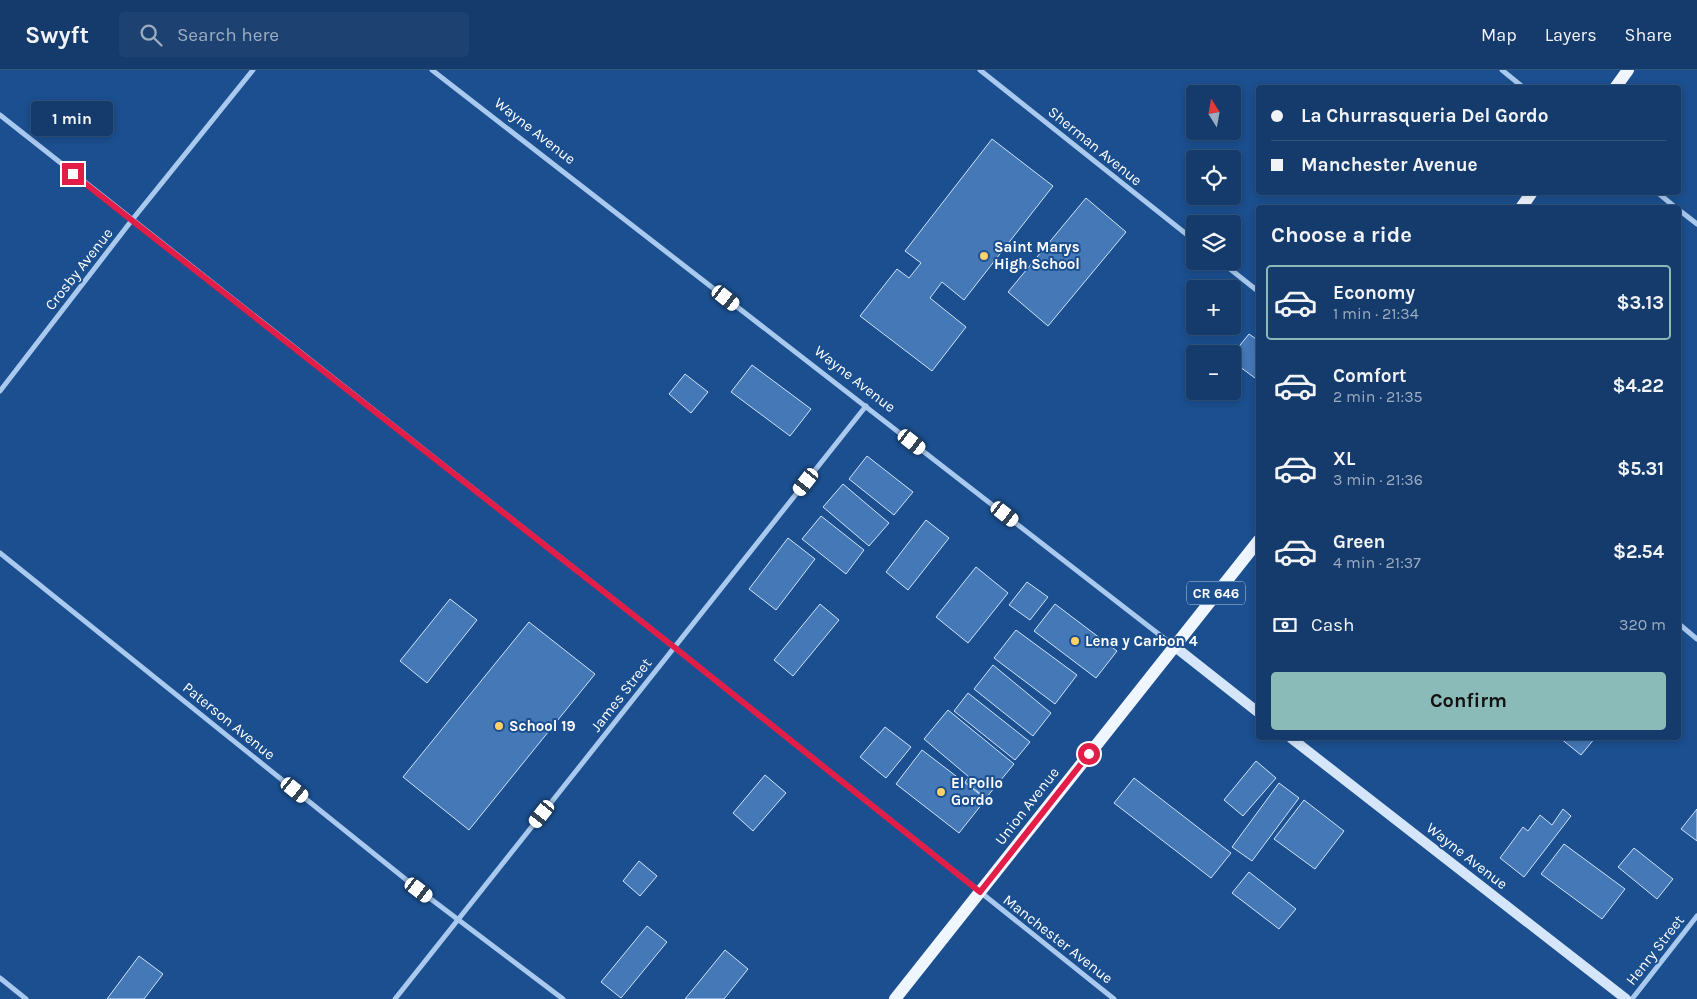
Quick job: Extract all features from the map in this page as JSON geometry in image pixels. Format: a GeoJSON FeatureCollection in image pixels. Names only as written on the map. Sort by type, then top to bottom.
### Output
{"type":"FeatureCollection","features":[{"type":"Feature","properties":{"kind":"main road"},"geometry":{"type":"LineString","coordinates":[[1617,85],[1628,70]]}},
{"type":"Feature","properties":{"kind":"main road","name":"Union Avenue"},"geometry":{"type":"LineString","coordinates":[[895,999],[1256,544]]}},
{"type":"Feature","properties":{"kind":"main road","name":"Wayne Avenue"},"geometry":{"type":"LineString","coordinates":[[1174,646],[1256,710]]}},
{"type":"Feature","properties":{"kind":"main road","name":"Wayne Avenue"},"geometry":{"type":"LineString","coordinates":[[1294,740],[1626,999]]}},
{"type":"Feature","properties":{"kind":"street","name":"Crosby Avenue"},"geometry":{"type":"LineString","coordinates":[[0,391],[132,220],[253,70]]}},
{"type":"Feature","properties":{"kind":"street","name":"Wayne Avenue"},"geometry":{"type":"LineString","coordinates":[[432,70],[1174,646]]}},
{"type":"Feature","properties":{"kind":"street","name":"Sherman Avenue"},"geometry":{"type":"LineString","coordinates":[[980,70],[1186,234]]}},
{"type":"Feature","properties":{"kind":"street"},"geometry":{"type":"LineString","coordinates":[[1502,70],[1520,85]]}},
{"type":"Feature","properties":{"kind":"street","name":"Manchester Avenue"},"geometry":{"type":"LineString","coordinates":[[0,115],[674,647],[1114,999]]}},
{"type":"Feature","properties":{"kind":"street"},"geometry":{"type":"LineString","coordinates":[[1661,195],[1672,205]]}},
{"type":"Feature","properties":{"kind":"street"},"geometry":{"type":"LineString","coordinates":[[1681,212],[1697,224]]}},
{"type":"Feature","properties":{"kind":"street"},"geometry":{"type":"LineString","coordinates":[[1231,270],[1256,290]]}},
{"type":"Feature","properties":{"kind":"street","name":"James Street"},"geometry":{"type":"LineString","coordinates":[[394,999],[866,406]]}},
{"type":"Feature","properties":{"kind":"street","name":"Paterson Avenue"},"geometry":{"type":"LineString","coordinates":[[0,553],[403,877],[563,999]]}},
{"type":"Feature","properties":{"kind":"street"},"geometry":{"type":"LineString","coordinates":[[1681,626],[1697,639]]}},
{"type":"Feature","properties":{"kind":"street","name":"Henry Street"},"geometry":{"type":"LineString","coordinates":[[1632,999],[1697,916]]}},
{"type":"Feature","properties":{"kind":"street"},"geometry":{"type":"LineString","coordinates":[[0,978],[26,999]]}},
{"type":"Feature","properties":{"kind":"building"},"geometry":{"type":"Polygon","coordinates":[[[992,139],[1053,186],[964,300],[942,282],[930,298],[966,327],[932,371],[860,316],[897,269],[909,278],[921,263],[905,251],[992,139]]]}},
{"type":"Feature","properties":{"kind":"building"},"geometry":{"type":"Polygon","coordinates":[[[1086,198],[1126,232],[1048,326],[1008,292],[1086,198]]]}},
{"type":"Feature","properties":{"kind":"building"},"geometry":{"type":"Polygon","coordinates":[[[1249,334],[1256,339],[1256,379],[1241,368],[1240,345],[1249,334]]]}},
{"type":"Feature","properties":{"kind":"building"},"geometry":{"type":"Polygon","coordinates":[[[752,365],[811,409],[790,436],[731,392],[752,365]]]}},
{"type":"Feature","properties":{"kind":"building"},"geometry":{"type":"Polygon","coordinates":[[[685,374],[708,392],[691,413],[669,394],[685,374]]]}},
{"type":"Feature","properties":{"kind":"building"},"geometry":{"type":"Polygon","coordinates":[[[867,456],[913,492],[894,515],[849,479],[867,456]]]}},
{"type":"Feature","properties":{"kind":"building"},"geometry":{"type":"Polygon","coordinates":[[[843,484],[889,523],[869,546],[823,507],[843,484]]]}},
{"type":"Feature","properties":{"kind":"building"},"geometry":{"type":"Polygon","coordinates":[[[821,516],[864,550],[846,574],[802,539],[821,516]]]}},
{"type":"Feature","properties":{"kind":"building"},"geometry":{"type":"Polygon","coordinates":[[[926,520],[949,538],[908,590],[886,572],[926,520]]]}},
{"type":"Feature","properties":{"kind":"building"},"geometry":{"type":"Polygon","coordinates":[[[788,538],[815,559],[776,610],[749,589],[788,538]]]}},
{"type":"Feature","properties":{"kind":"building"},"geometry":{"type":"Polygon","coordinates":[[[976,567],[1008,593],[968,643],[936,617],[976,567]]]}},
{"type":"Feature","properties":{"kind":"building"},"geometry":{"type":"Polygon","coordinates":[[[1027,582],[1048,597],[1030,620],[1009,605],[1027,582]]]}},
{"type":"Feature","properties":{"kind":"building"},"geometry":{"type":"Polygon","coordinates":[[[450,599],[477,620],[427,683],[400,661],[450,599]]]}},
{"type":"Feature","properties":{"kind":"building"},"geometry":{"type":"Polygon","coordinates":[[[820,604],[839,620],[793,676],[774,660],[820,604]]]}},
{"type":"Feature","properties":{"kind":"building","name":"Lena y Carbon 4"},"geometry":{"type":"Polygon","coordinates":[[[1055,604],[1117,651],[1096,678],[1034,631],[1055,604]]]}},
{"type":"Feature","properties":{"kind":"building","name":"School 19"},"geometry":{"type":"Polygon","coordinates":[[[529,622],[595,674],[469,830],[403,777],[529,622]]]}},
{"type":"Feature","properties":{"kind":"building"},"geometry":{"type":"Polygon","coordinates":[[[1016,630],[1077,675],[1055,704],[994,658],[1016,630]]]}},
{"type":"Feature","properties":{"kind":"building"},"geometry":{"type":"Polygon","coordinates":[[[993,665],[1051,713],[1033,736],[974,689],[993,665]]]}},
{"type":"Feature","properties":{"kind":"building"},"geometry":{"type":"Polygon","coordinates":[[[968,693],[1030,742],[1015,760],[954,711],[968,693]]]}},
{"type":"Feature","properties":{"kind":"building"},"geometry":{"type":"Polygon","coordinates":[[[948,710],[1014,764],[986,798],[965,782],[969,777],[924,739],[948,710]]]}},
{"type":"Feature","properties":{"kind":"building"},"geometry":{"type":"Polygon","coordinates":[[[885,727],[911,747],[886,778],[860,757],[885,727]]]}},
{"type":"Feature","properties":{"kind":"building"},"geometry":{"type":"Polygon","coordinates":[[[1562,740],[1593,740],[1581,755],[1562,740]]]}},
{"type":"Feature","properties":{"kind":"building","name":"El Pollo Gordo"},"geometry":{"type":"Polygon","coordinates":[[[922,750],[986,799],[959,833],[896,784],[922,750]]]}},
{"type":"Feature","properties":{"kind":"building"},"geometry":{"type":"Polygon","coordinates":[[[1256,761],[1276,778],[1243,816],[1224,800],[1256,761]]]}},
{"type":"Feature","properties":{"kind":"building"},"geometry":{"type":"Polygon","coordinates":[[[765,775],[786,793],[753,831],[733,813],[765,775]]]}},
{"type":"Feature","properties":{"kind":"building"},"geometry":{"type":"Polygon","coordinates":[[[1134,778],[1231,853],[1211,878],[1114,803],[1134,778]]]}},
{"type":"Feature","properties":{"kind":"building"},"geometry":{"type":"Polygon","coordinates":[[[1279,783],[1299,798],[1252,861],[1232,847],[1279,783]]]}},
{"type":"Feature","properties":{"kind":"building"},"geometry":{"type":"Polygon","coordinates":[[[1304,800],[1344,831],[1315,869],[1274,839],[1304,800]]]}},
{"type":"Feature","properties":{"kind":"building"},"geometry":{"type":"Polygon","coordinates":[[[1563,809],[1571,816],[1524,877],[1500,858],[1523,827],[1528,831],[1540,815],[1552,825],[1563,809]]]}},
{"type":"Feature","properties":{"kind":"building"},"geometry":{"type":"Polygon","coordinates":[[[1697,809],[1697,841],[1681,829],[1697,809]]]}},
{"type":"Feature","properties":{"kind":"building"},"geometry":{"type":"Polygon","coordinates":[[[1564,844],[1625,889],[1602,919],[1541,874],[1564,844]]]}},
{"type":"Feature","properties":{"kind":"building"},"geometry":{"type":"Polygon","coordinates":[[[1634,848],[1673,879],[1657,899],[1618,867],[1634,848]]]}},
{"type":"Feature","properties":{"kind":"building"},"geometry":{"type":"Polygon","coordinates":[[[639,861],[657,876],[640,896],[623,881],[639,861]]]}},
{"type":"Feature","properties":{"kind":"building"},"geometry":{"type":"Polygon","coordinates":[[[1249,872],[1296,909],[1279,929],[1232,893],[1249,872]]]}},
{"type":"Feature","properties":{"kind":"building"},"geometry":{"type":"Polygon","coordinates":[[[647,926],[667,942],[621,998],[601,982],[647,926]]]}},
{"type":"Feature","properties":{"kind":"building"},"geometry":{"type":"Polygon","coordinates":[[[725,950],[748,969],[724,999],[685,999],[725,950]]]}},
{"type":"Feature","properties":{"kind":"building"},"geometry":{"type":"Polygon","coordinates":[[[139,956],[163,974],[144,999],[107,999],[139,956]]]}},
{"type":"Feature","properties":{"kind":"place","name":"Saint Marys High School"},"geometry":{"type":"Point","coordinates":[984,256]}},
{"type":"Feature","properties":{"kind":"place","name":"Lena y Carbon 4"},"geometry":{"type":"Point","coordinates":[1075,641]}},
{"type":"Feature","properties":{"kind":"place","name":"School 19"},"geometry":{"type":"Point","coordinates":[499,726]}},
{"type":"Feature","properties":{"kind":"place","name":"El Pollo Gordo"},"geometry":{"type":"Point","coordinates":[941,792]}},
{"type":"Feature","properties":{"kind":"route"},"geometry":{"type":"LineString","coordinates":[[73,174],[674,647],[980,892],[1089,754]]}}]}
